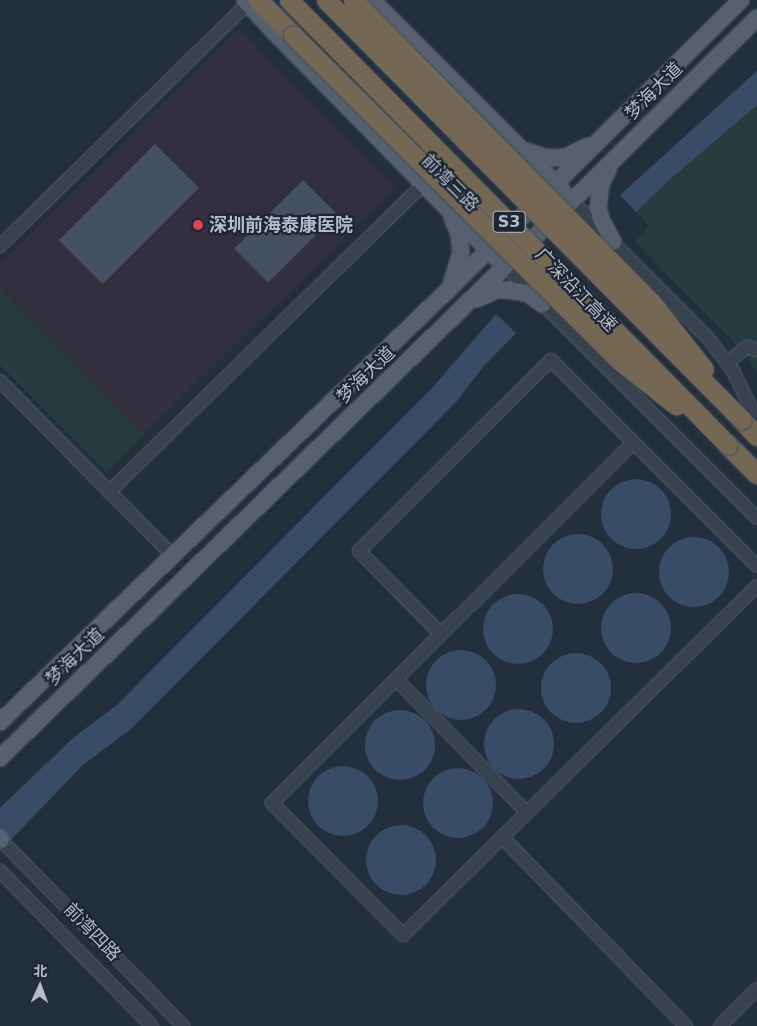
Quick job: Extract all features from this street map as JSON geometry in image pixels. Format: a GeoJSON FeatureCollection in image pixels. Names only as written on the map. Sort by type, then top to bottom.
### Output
{"type":"FeatureCollection","features":[{"type":"Feature","properties":{"kind":"highway","name":"广深沿江高速"},"geometry":{"type":"LineString","coordinates":[[289,0],[757,474]]}},
{"type":"Feature","properties":{"kind":"highway","name":"广深沿江高速"},"geometry":{"type":"LineString","coordinates":[[326,0],[749,420],[757,436]]}},
{"type":"Feature","properties":{"kind":"highway"},"geometry":{"type":"LineString","coordinates":[[353,0],[652,303],[749,420]]}},
{"type":"Feature","properties":{"kind":"highway"},"geometry":{"type":"LineString","coordinates":[[250,1],[293,34],[636,376],[728,445]]}},
{"type":"Feature","properties":{"kind":"main road"},"geometry":{"type":"LineString","coordinates":[[372,0],[572,201]]}},
{"type":"Feature","properties":{"kind":"main road","name":"梦海大道"},"geometry":{"type":"LineString","coordinates":[[0,722],[450,288],[741,0]]}},
{"type":"Feature","properties":{"kind":"main road","name":"前湾三路"},"geometry":{"type":"LineString","coordinates":[[250,1],[423,184],[505,266]]}},
{"type":"Feature","properties":{"kind":"main road","name":"梦海大道"},"geometry":{"type":"LineString","coordinates":[[0,758],[572,201],[757,18]]}},
{"type":"Feature","properties":{"kind":"main road"},"geometry":{"type":"LineString","coordinates":[[513,141],[531,154],[544,157],[568,156],[582,150],[614,127]]}},
{"type":"Feature","properties":{"kind":"main road"},"geometry":{"type":"LineString","coordinates":[[613,242],[601,220],[598,194],[614,159]]}},
{"type":"Feature","properties":{"kind":"main road"},"geometry":{"type":"LineString","coordinates":[[449,210],[459,234],[461,252],[450,288]]}},
{"type":"Feature","properties":{"kind":"main road"},"geometry":{"type":"LineString","coordinates":[[462,308],[486,294],[507,290],[527,294],[542,304]]}},
{"type":"Feature","properties":{"kind":"street"},"geometry":{"type":"LineString","coordinates":[[0,246],[250,1]]}},
{"type":"Feature","properties":{"kind":"street"},"geometry":{"type":"LineString","coordinates":[[109,492],[423,184]]}},
{"type":"Feature","properties":{"kind":"street"},"geometry":{"type":"LineString","coordinates":[[572,201],[708,338],[743,388],[749,420]]}},
{"type":"Feature","properties":{"kind":"street","name":"前湾三路"},"geometry":{"type":"LineString","coordinates":[[505,266],[757,518]]}},
{"type":"Feature","properties":{"kind":"street"},"geometry":{"type":"LineString","coordinates":[[727,363],[747,347],[757,350]]}},
{"type":"Feature","properties":{"kind":"street"},"geometry":{"type":"LineString","coordinates":[[441,634],[359,551],[551,360],[757,566]]}},
{"type":"Feature","properties":{"kind":"street"},"geometry":{"type":"LineString","coordinates":[[0,381],[172,556]]}},
{"type":"Feature","properties":{"kind":"street"},"geometry":{"type":"LineString","coordinates":[[634,443],[272,803],[403,935],[757,586]]}},
{"type":"Feature","properties":{"kind":"street"},"geometry":{"type":"LineString","coordinates":[[396,679],[527,813]]}},
{"type":"Feature","properties":{"kind":"street"},"geometry":{"type":"LineString","coordinates":[[502,837],[686,1026]]}},
{"type":"Feature","properties":{"kind":"street","name":"前湾四路"},"geometry":{"type":"LineString","coordinates":[[0,839],[183,1026]]}},
{"type":"Feature","properties":{"kind":"street","name":"前湾四路"},"geometry":{"type":"LineString","coordinates":[[0,871],[152,1026]]}},
{"type":"Feature","properties":{"kind":"street"},"geometry":{"type":"LineString","coordinates":[[720,1026],[757,989]]}},
{"type":"Feature","properties":{"kind":"shaded area","name":"深圳前海泰康医院"},"geometry":{"type":"Polygon","coordinates":[[[239,29],[396,187],[144,435],[0,290],[0,264],[239,29]]]}},
{"type":"Feature","properties":{"kind":"green space"},"geometry":{"type":"Polygon","coordinates":[[[757,105],[757,373],[746,356],[720,328],[634,241],[649,227],[636,212],[668,181],[757,105]]]}},
{"type":"Feature","properties":{"kind":"green space"},"geometry":{"type":"Polygon","coordinates":[[[0,290],[144,435],[106,472],[0,365],[0,290]]]}},
{"type":"Feature","properties":{"kind":"water"},"geometry":{"type":"Polygon","coordinates":[[[757,71],[757,105],[668,181],[636,212],[620,195],[757,71]]]}},
{"type":"Feature","properties":{"kind":"water"},"geometry":{"type":"Polygon","coordinates":[[[496,314],[516,333],[483,367],[457,401],[132,728],[83,765],[0,851],[0,808],[74,737],[117,705],[433,387],[496,314]]]}},
{"type":"Feature","properties":{"kind":"water"},"geometry":{"type":"Polygon","coordinates":[[[636,479],[655,485],[665,495],[671,514],[665,533],[655,543],[636,549],[617,543],[607,533],[601,514],[607,495],[617,485],[636,479]]]}},
{"type":"Feature","properties":{"kind":"water"},"geometry":{"type":"Polygon","coordinates":[[[578,534],[597,540],[607,550],[613,569],[607,588],[597,598],[578,604],[559,598],[549,588],[543,569],[549,550],[559,540],[578,534]]]}},
{"type":"Feature","properties":{"kind":"water"},"geometry":{"type":"Polygon","coordinates":[[[694,537],[713,543],[723,553],[729,572],[723,591],[713,601],[694,607],[675,601],[665,591],[659,572],[665,553],[675,543],[694,537]]]}},
{"type":"Feature","properties":{"kind":"water"},"geometry":{"type":"Polygon","coordinates":[[[636,593],[655,599],[665,609],[671,628],[665,647],[655,657],[636,663],[617,657],[607,647],[601,628],[607,609],[617,599],[636,593]]]}},
{"type":"Feature","properties":{"kind":"water"},"geometry":{"type":"Polygon","coordinates":[[[518,594],[537,600],[547,610],[553,629],[547,648],[537,658],[518,664],[499,658],[489,648],[483,629],[489,610],[499,600],[518,594]]]}},
{"type":"Feature","properties":{"kind":"water"},"geometry":{"type":"Polygon","coordinates":[[[461,650],[480,656],[490,666],[496,685],[490,704],[480,714],[461,720],[442,714],[432,704],[426,685],[432,666],[442,656],[461,650]]]}},
{"type":"Feature","properties":{"kind":"water"},"geometry":{"type":"Polygon","coordinates":[[[576,653],[595,659],[605,669],[611,688],[605,707],[595,717],[576,723],[557,717],[547,707],[541,688],[547,669],[557,659],[576,653]]]}},
{"type":"Feature","properties":{"kind":"water"},"geometry":{"type":"Polygon","coordinates":[[[519,709],[538,715],[548,725],[554,744],[548,763],[538,773],[519,779],[500,773],[490,763],[484,744],[490,725],[500,715],[519,709]]]}},
{"type":"Feature","properties":{"kind":"water"},"geometry":{"type":"Polygon","coordinates":[[[400,710],[419,716],[429,726],[435,745],[429,764],[419,774],[400,780],[381,774],[371,764],[365,745],[371,726],[381,716],[400,710]]]}},
{"type":"Feature","properties":{"kind":"water"},"geometry":{"type":"Polygon","coordinates":[[[343,766],[362,772],[372,782],[378,801],[372,820],[362,830],[343,836],[324,830],[314,820],[308,801],[314,782],[324,772],[343,766]]]}},
{"type":"Feature","properties":{"kind":"water"},"geometry":{"type":"Polygon","coordinates":[[[458,768],[477,774],[487,784],[493,803],[487,822],[477,832],[458,838],[439,832],[429,822],[423,803],[429,784],[439,774],[458,768]]]}},
{"type":"Feature","properties":{"kind":"water"},"geometry":{"type":"Polygon","coordinates":[[[401,825],[420,831],[430,841],[436,860],[430,879],[420,889],[401,895],[382,889],[372,879],[366,860],[372,841],[382,831],[401,825]]]}},
{"type":"Feature","properties":{"kind":"building"},"geometry":{"type":"Polygon","coordinates":[[[155,144],[199,188],[103,284],[59,240],[155,144]]]}},
{"type":"Feature","properties":{"kind":"building"},"geometry":{"type":"Polygon","coordinates":[[[303,180],[337,214],[268,283],[234,249],[303,180]]]}},
{"type":"Feature","properties":{"kind":"place","name":"深圳前海泰康医院"},"geometry":{"type":"Point","coordinates":[198,225]}}]}
